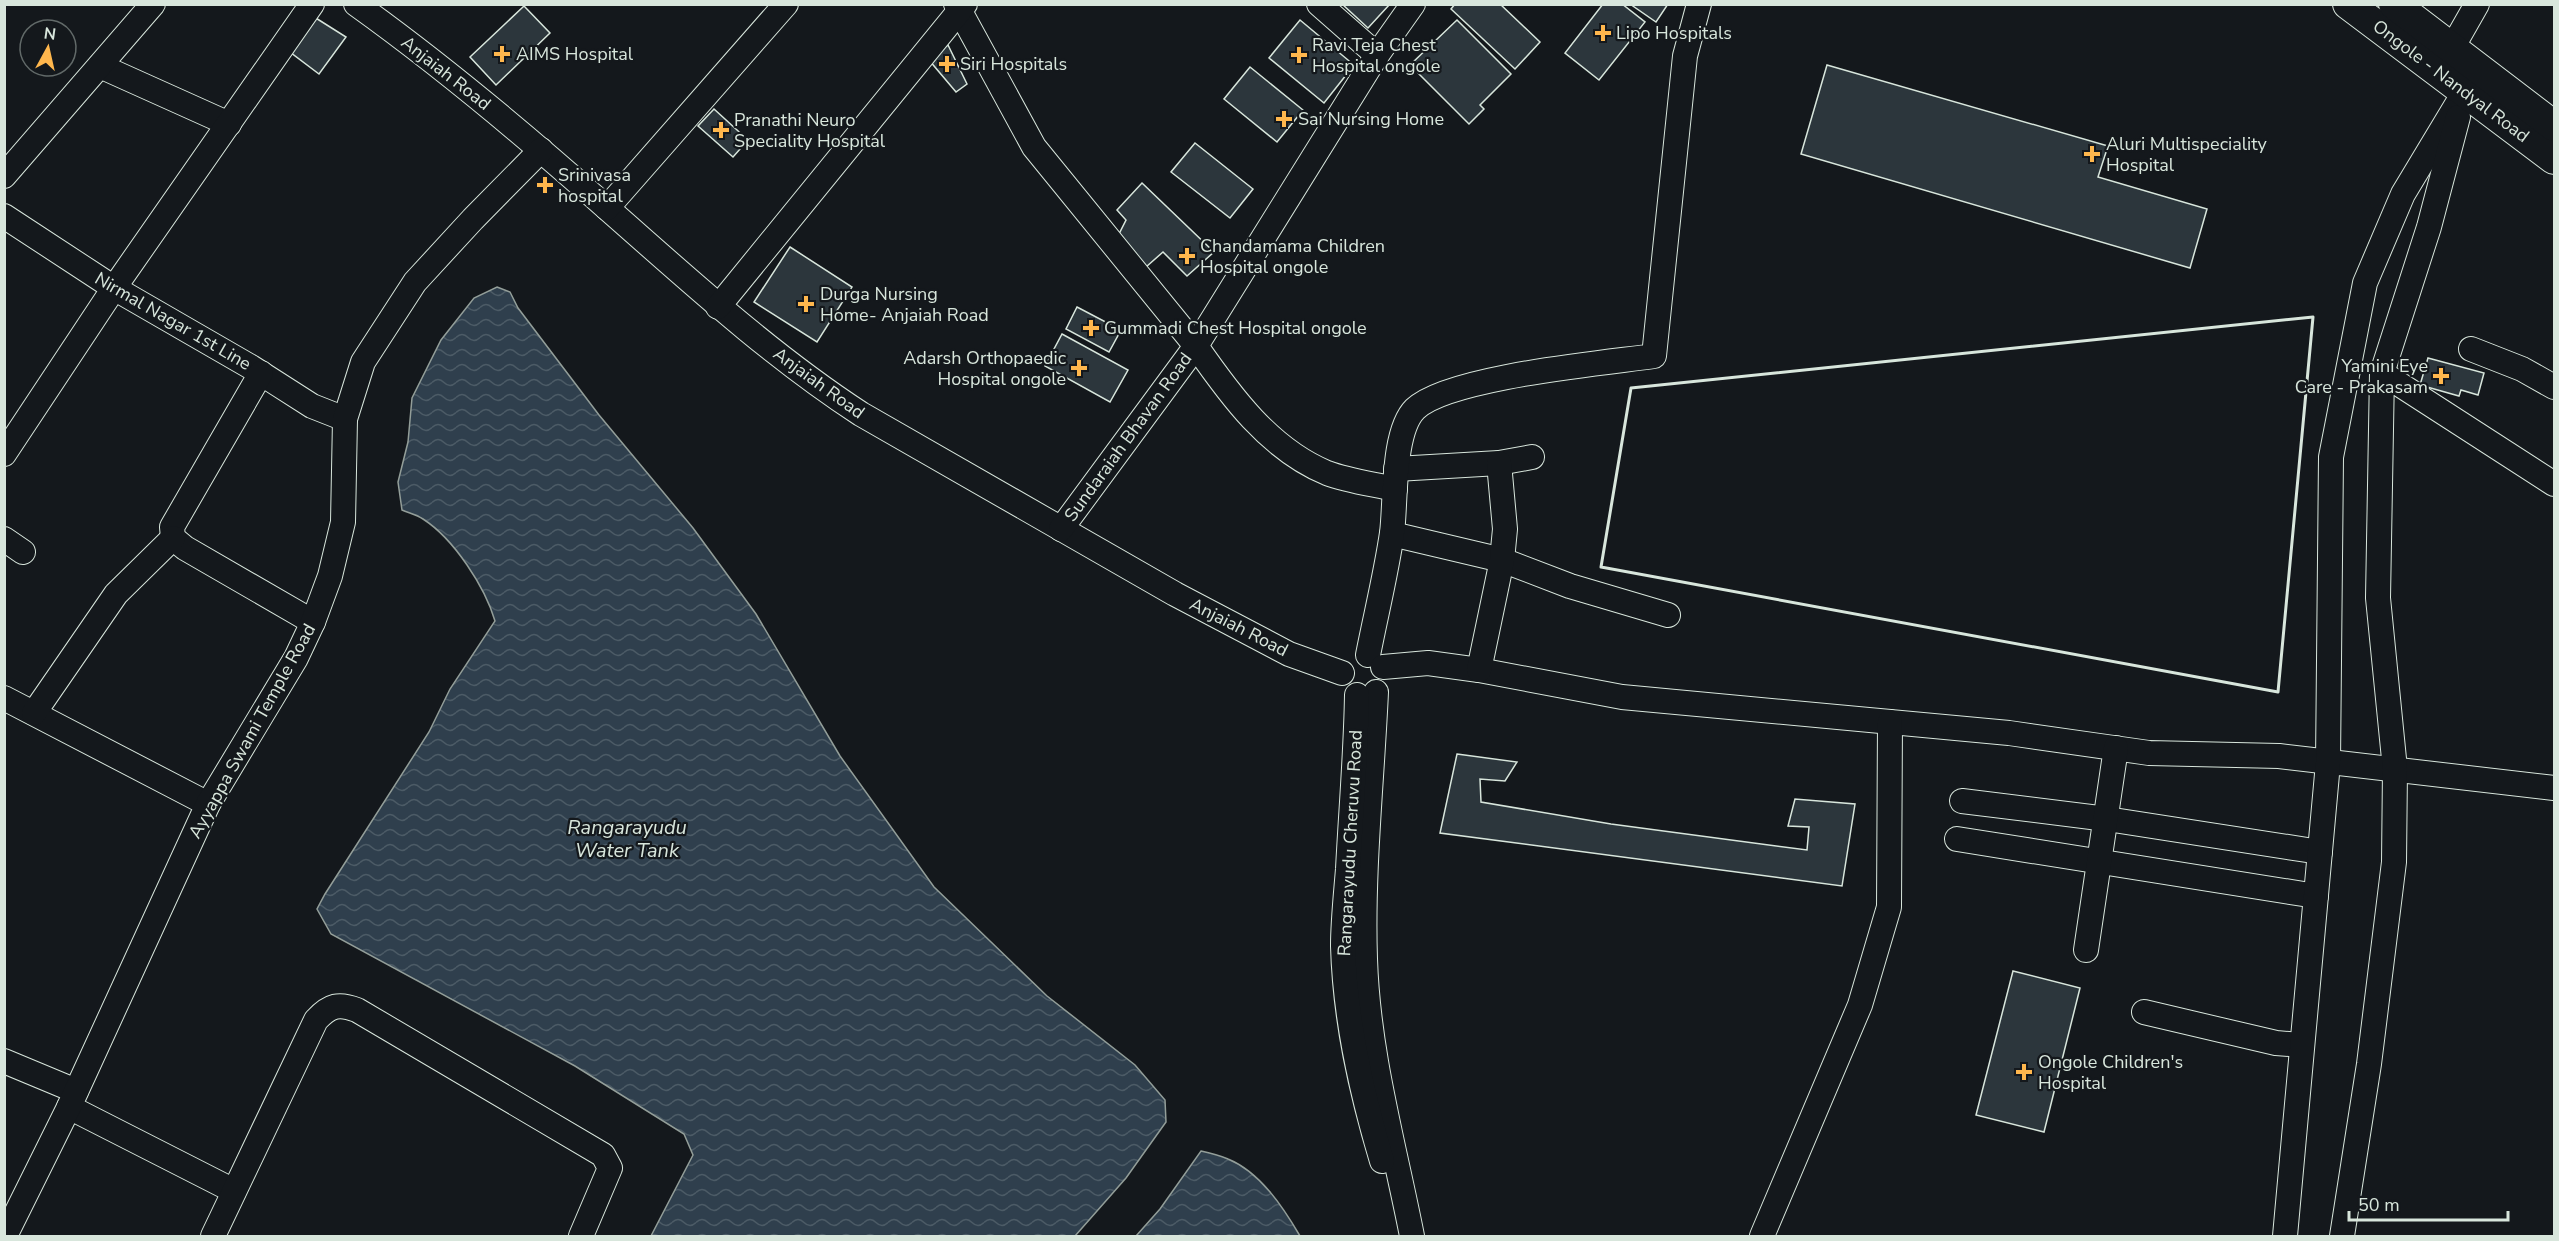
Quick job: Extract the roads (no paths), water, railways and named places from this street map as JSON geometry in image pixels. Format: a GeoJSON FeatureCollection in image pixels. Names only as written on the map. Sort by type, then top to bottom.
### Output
{"type":"FeatureCollection","features":[{"type":"Feature","properties":{"kind":"main road","name":"Ongole - Nandyal Road"},"geometry":{"type":"LineString","coordinates":[[2348,4],[2445,59],[2473,80],[2554,126]]}},
{"type":"Feature","properties":{"kind":"main road","name":"Ongole - Nandyal Road"},"geometry":{"type":"LineString","coordinates":[[2394,4],[2445,59]]}},
{"type":"Feature","properties":{"kind":"main road","name":"Ongole - Nandyal Road"},"geometry":{"type":"LineString","coordinates":[[2473,80],[2554,159]]}},
{"type":"Feature","properties":{"kind":"street"},"geometry":{"type":"LineString","coordinates":[[4,176],[153,4]]}},
{"type":"Feature","properties":{"kind":"street"},"geometry":{"type":"LineString","coordinates":[[4,454],[114,288],[312,4]]}},
{"type":"Feature","properties":{"kind":"street","name":"Anjaiah Road"},"geometry":{"type":"LineString","coordinates":[[356,4],[455,78],[608,208],[718,307],[825,391],[861,414],[1175,594],[1289,654],[1342,673]]}},
{"type":"Feature","properties":{"kind":"street"},"geometry":{"type":"LineString","coordinates":[[608,208],[786,4]]}},
{"type":"Feature","properties":{"kind":"street"},"geometry":{"type":"LineString","coordinates":[[1318,4],[1377,55]]}},
{"type":"Feature","properties":{"kind":"street","name":"Sundaraiah Bhavan Road"},"geometry":{"type":"LineString","coordinates":[[1061,529],[1196,346],[1377,55],[1413,4]]}},
{"type":"Feature","properties":{"kind":"street"},"geometry":{"type":"LineString","coordinates":[[1700,4],[1685,56],[1654,356],[1483,381],[1437,395],[1414,410],[1405,426],[1395,479],[1392,534],[1375,661],[1384,681],[1366,694],[1348,691],[1343,683],[1344,665],[1359,654],[1375,661],[1428,663],[1479,670],[1622,697],[2009,733],[2150,753],[2279,756],[2554,788]]}},
{"type":"Feature","properties":{"kind":"street"},"geometry":{"type":"LineString","coordinates":[[2445,59],[2477,4]]}},
{"type":"Feature","properties":{"kind":"street"},"geometry":{"type":"LineString","coordinates":[[718,307],[960,7],[1034,147],[1196,346],[1221,382],[1247,413],[1283,448],[1328,473],[1395,479],[1532,457]]}},
{"type":"Feature","properties":{"kind":"street"},"geometry":{"type":"LineString","coordinates":[[100,66],[229,124]]}},
{"type":"Feature","properties":{"kind":"street"},"geometry":{"type":"LineString","coordinates":[[2342,1236],[2369,1064],[2394,862],[2395,770],[2378,598],[2382,373],[2473,80]]}},
{"type":"Feature","properties":{"kind":"street"},"geometry":{"type":"LineString","coordinates":[[2285,1236],[2328,763],[2331,457],[2365,283],[2403,194],[2473,80]]}},
{"type":"Feature","properties":{"kind":"street","name":"Ayyappa Swami Temple Road"},"geometry":{"type":"LineString","coordinates":[[5,1236],[73,1099],[208,804],[296,658],[313,622],[330,576],[344,522],[345,418],[363,362],[415,282],[472,219],[541,150]]}},
{"type":"Feature","properties":{"kind":"street","name":"Nirmal Nagar 1st Line"},"geometry":{"type":"LineString","coordinates":[[4,216],[114,288],[261,373],[312,406],[345,418]]}},
{"type":"Feature","properties":{"kind":"street"},"geometry":{"type":"LineString","coordinates":[[2471,349],[2522,369],[2554,387]]}},
{"type":"Feature","properties":{"kind":"street"},"geometry":{"type":"LineString","coordinates":[[261,373],[172,526],[173,538],[185,548],[313,622]]}},
{"type":"Feature","properties":{"kind":"street"},"geometry":{"type":"LineString","coordinates":[[2382,373],[2554,484]]}},
{"type":"Feature","properties":{"kind":"street"},"geometry":{"type":"LineString","coordinates":[[1479,670],[1502,560],[1505,530],[1499,463]]}},
{"type":"Feature","properties":{"kind":"street"},"geometry":{"type":"LineString","coordinates":[[1392,534],[1502,560],[1570,586],[1668,615]]}},
{"type":"Feature","properties":{"kind":"street"},"geometry":{"type":"LineString","coordinates":[[34,713],[116,594],[173,538]]}},
{"type":"Feature","properties":{"kind":"street"},"geometry":{"type":"LineString","coordinates":[[1366,694],[1365,960],[1374,1061],[1412,1236]]}},
{"type":"Feature","properties":{"kind":"street","name":"Rangarayudu Cheruvu Road"},"geometry":{"type":"LineString","coordinates":[[1366,694],[1356,749],[1343,945],[1348,1010],[1369,1117],[1388,1181],[1399,1236]]}},
{"type":"Feature","properties":{"kind":"street"},"geometry":{"type":"LineString","coordinates":[[4,698],[208,804]]}},
{"type":"Feature","properties":{"kind":"street"},"geometry":{"type":"LineString","coordinates":[[1762,1236],[1860,1005],[1889,907],[1890,722]]}},
{"type":"Feature","properties":{"kind":"street"},"geometry":{"type":"LineString","coordinates":[[2086,950],[2116,748]]}},
{"type":"Feature","properties":{"kind":"street"},"geometry":{"type":"LineString","coordinates":[[1962,801],[2107,819],[2320,852]]}},
{"type":"Feature","properties":{"kind":"street"},"geometry":{"type":"LineString","coordinates":[[1957,839],[2316,896]]}},
{"type":"Feature","properties":{"kind":"street"},"geometry":{"type":"LineString","coordinates":[[213,1236],[316,1020],[334,1005],[344,1005],[419,1046],[603,1155],[610,1168],[581,1236]]}},
{"type":"Feature","properties":{"kind":"street"},"geometry":{"type":"LineString","coordinates":[[2144,1012],[2276,1044],[2302,1045]]}},
{"type":"Feature","properties":{"kind":"street"},"geometry":{"type":"LineString","coordinates":[[4,1060],[234,1191]]}},
{"type":"Feature","properties":{"kind":"water","name":"Rangarayudu Water Tank"},"geometry":{"type":"Polygon","coordinates":[[[497,287],[510,292],[518,308],[599,415],[693,528],[756,614],[840,756],[934,887],[1047,996],[1135,1065],[1165,1100],[1166,1122],[1126,1178],[1075,1236],[651,1236],[693,1155],[684,1134],[575,1066],[331,934],[317,909],[429,732],[450,689],[495,621],[476,579],[457,551],[423,519],[402,510],[398,482],[408,442],[412,398],[441,340],[474,298],[497,287]]]}},
{"type":"Feature","properties":{"kind":"water"},"geometry":{"type":"Polygon","coordinates":[[[1201,1151],[1228,1159],[1250,1172],[1278,1202],[1300,1236],[1136,1236],[1160,1209],[1201,1151]]]}},
{"type":"Feature","properties":{"kind":"place","name":"Lipo Hospitals"},"geometry":{"type":"Point","coordinates":[1603,33]}},
{"type":"Feature","properties":{"kind":"place","name":"AIMS Hospital"},"geometry":{"type":"Point","coordinates":[502,54]}},
{"type":"Feature","properties":{"kind":"place","name":"Ravi Teja Chest Hospital ongole"},"geometry":{"type":"Point","coordinates":[1299,55]}},
{"type":"Feature","properties":{"kind":"place","name":"Siri Hospitals"},"geometry":{"type":"Point","coordinates":[947,64]}},
{"type":"Feature","properties":{"kind":"place","name":"Sai Nursing Home"},"geometry":{"type":"Point","coordinates":[1284,119]}},
{"type":"Feature","properties":{"kind":"place","name":"Pranathi Neuro Speciality Hospital"},"geometry":{"type":"Point","coordinates":[721,130]}},
{"type":"Feature","properties":{"kind":"place","name":"Aluri Multispeciality Hospital"},"geometry":{"type":"Point","coordinates":[2092,154]}},
{"type":"Feature","properties":{"kind":"place","name":"Srinivasa hospital"},"geometry":{"type":"Point","coordinates":[545,185]}},
{"type":"Feature","properties":{"kind":"place","name":"Chandamama Children Hospital ongole"},"geometry":{"type":"Point","coordinates":[1187,256]}},
{"type":"Feature","properties":{"kind":"place","name":"Durga Nursing Home- Anjaiah Road"},"geometry":{"type":"Point","coordinates":[806,304]}},
{"type":"Feature","properties":{"kind":"place","name":"Gummadi Chest Hospital ongole"},"geometry":{"type":"Point","coordinates":[1091,328]}},
{"type":"Feature","properties":{"kind":"place","name":"Adarsh Orthopaedic Hospital ongole"},"geometry":{"type":"Point","coordinates":[1079,368]}},
{"type":"Feature","properties":{"kind":"place","name":"Yamini Eye Care - Prakasam"},"geometry":{"type":"Point","coordinates":[2441,376]}},
{"type":"Feature","properties":{"kind":"place","name":"Ongole Children's Hospital"},"geometry":{"type":"Point","coordinates":[2024,1072]}}]}
